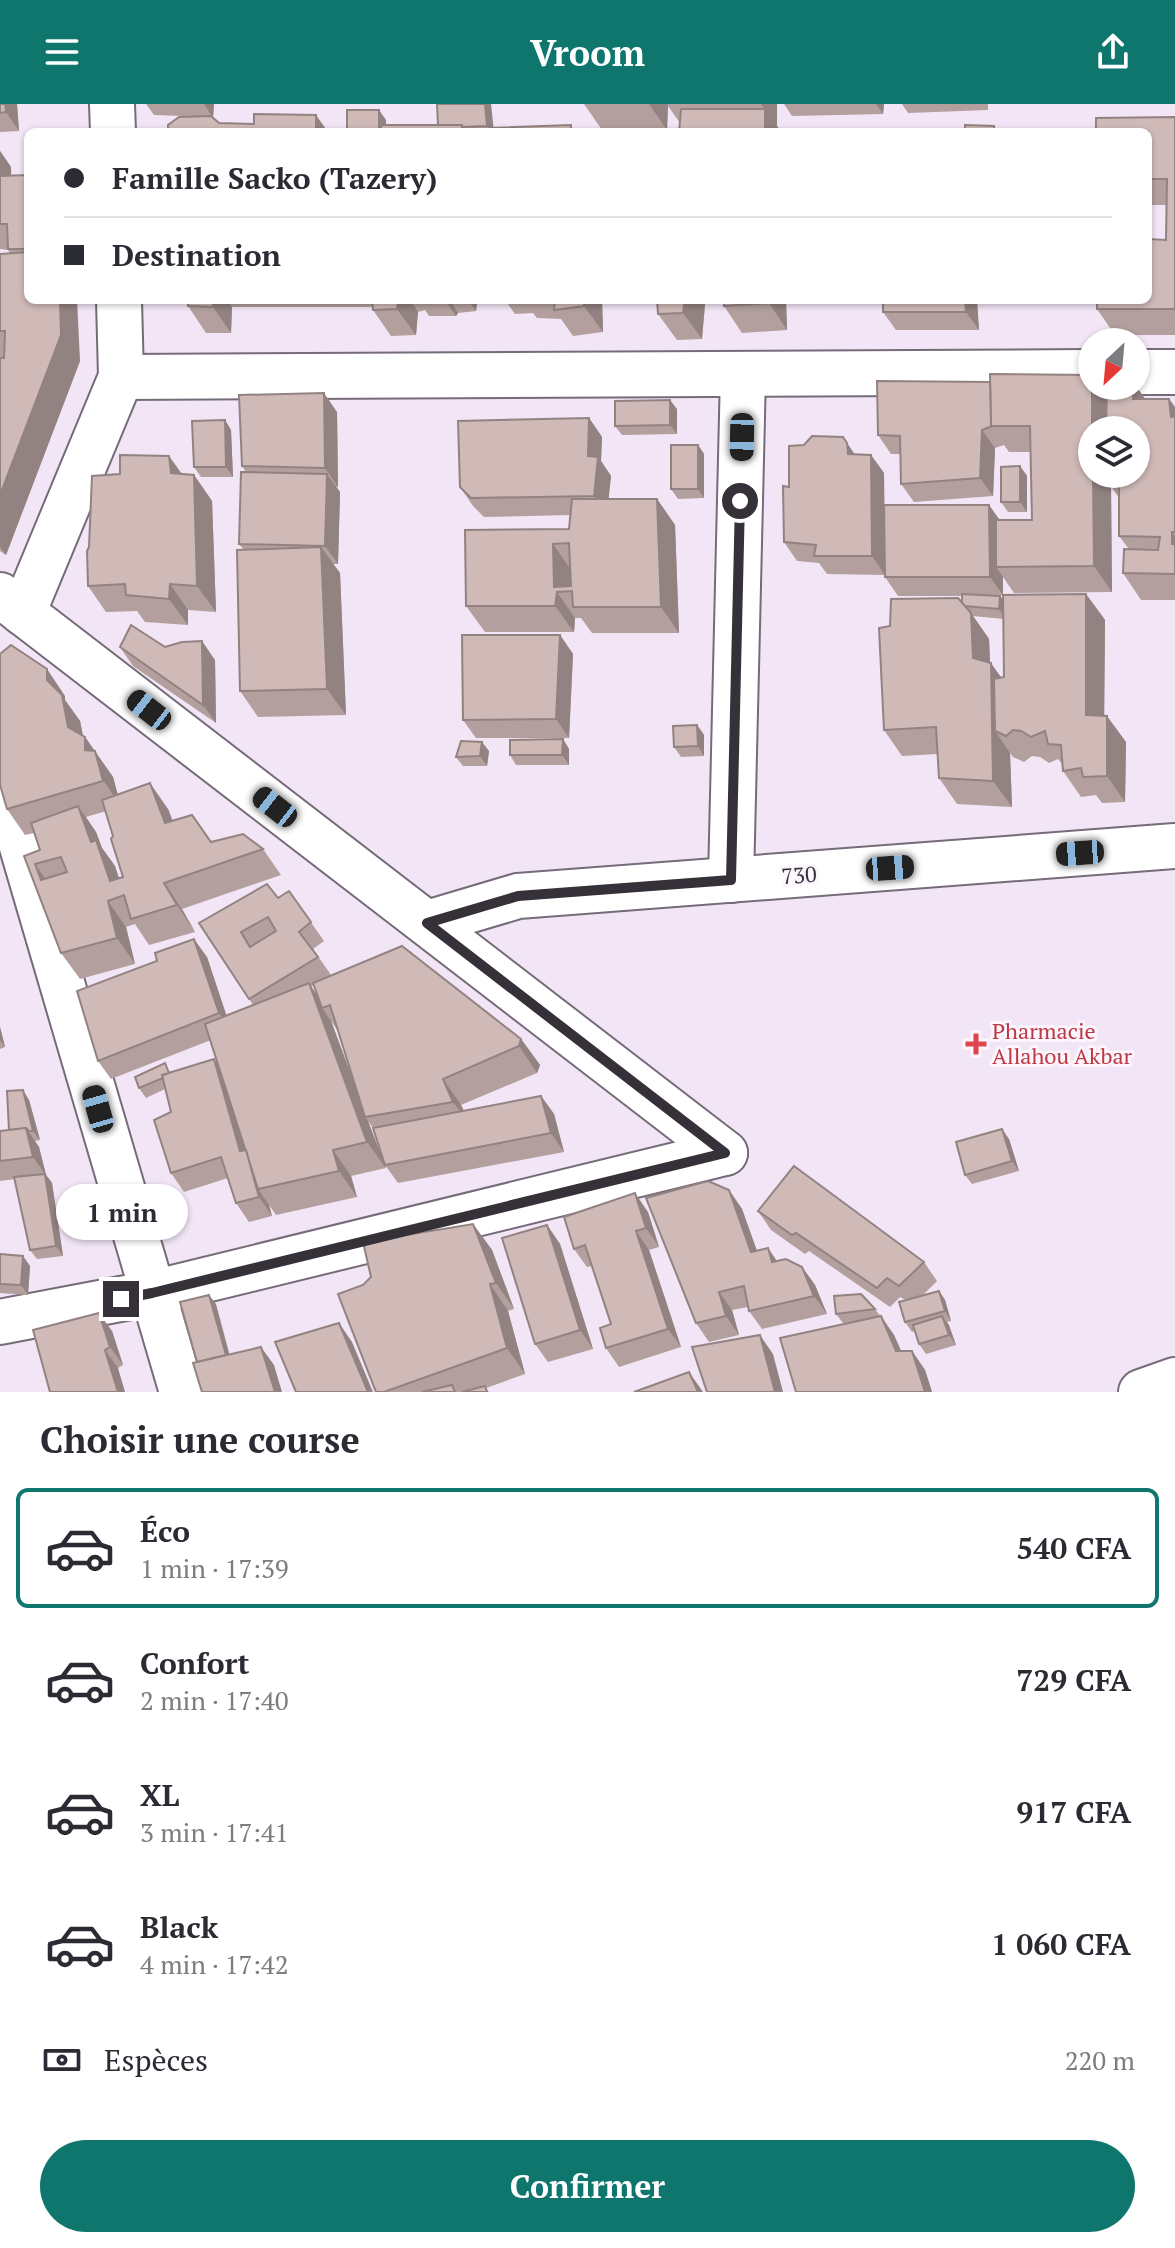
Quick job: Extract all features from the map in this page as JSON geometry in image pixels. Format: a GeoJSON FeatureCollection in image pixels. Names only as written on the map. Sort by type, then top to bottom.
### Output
{"type":"FeatureCollection","features":[{"type":"Feature","properties":{"kind":"street"},"geometry":{"type":"LineString","coordinates":[[112,104],[113,128]]}},
{"type":"Feature","properties":{"kind":"street"},"geometry":{"type":"LineString","coordinates":[[0,1322],[152,1293],[725,1153],[12,604],[121,377],[119,304]]}},
{"type":"Feature","properties":{"kind":"street"},"geometry":{"type":"LineString","coordinates":[[121,377],[1078,372]]}},
{"type":"Feature","properties":{"kind":"street"},"geometry":{"type":"LineString","coordinates":[[1150,372],[1175,372]]}},
{"type":"Feature","properties":{"kind":"street"},"geometry":{"type":"LineString","coordinates":[[731,880],[743,374]]}},
{"type":"Feature","properties":{"kind":"street"},"geometry":{"type":"LineString","coordinates":[[0,772],[182,1392]]}},
{"type":"Feature","properties":{"kind":"street","name":"730"},"geometry":{"type":"LineString","coordinates":[[427,923],[518,896],[1175,846]]}},
{"type":"Feature","properties":{"kind":"street"},"geometry":{"type":"LineString","coordinates":[[1141,1392],[1175,1380]]}},
{"type":"Feature","properties":{"kind":"building"},"geometry":{"type":"Polygon","coordinates":[[[0,104],[5,104],[6,112],[0,113],[0,104]]]}},
{"type":"Feature","properties":{"kind":"building"},"geometry":{"type":"Polygon","coordinates":[[[437,104],[485,104],[487,126],[438,125],[437,104]]]}},
{"type":"Feature","properties":{"kind":"building"},"geometry":{"type":"Polygon","coordinates":[[[681,109],[765,109],[765,128],[679,128],[681,109]]]}},
{"type":"Feature","properties":{"kind":"building"},"geometry":{"type":"Polygon","coordinates":[[[347,110],[379,110],[379,128],[347,128],[347,110]]]}},
{"type":"Feature","properties":{"kind":"building"},"geometry":{"type":"Polygon","coordinates":[[[254,114],[316,115],[316,128],[168,128],[179,117],[211,116],[219,123],[254,124],[254,114]]]}},
{"type":"Feature","properties":{"kind":"building"},"geometry":{"type":"Polygon","coordinates":[[[1175,117],[1175,309],[1097,309],[1097,304],[1152,304],[1152,239],[1166,240],[1167,179],[1152,179],[1152,128],[1096,128],[1096,118],[1175,117]]]}},
{"type":"Feature","properties":{"kind":"building"},"geometry":{"type":"Polygon","coordinates":[[[381,125],[462,125],[462,128],[381,128],[381,125]]]}},
{"type":"Feature","properties":{"kind":"building"},"geometry":{"type":"Polygon","coordinates":[[[571,125],[571,128],[490,128],[571,125]]]}},
{"type":"Feature","properties":{"kind":"building"},"geometry":{"type":"Polygon","coordinates":[[[965,125],[994,126],[994,128],[965,128],[965,125]]]}},
{"type":"Feature","properties":{"kind":"building"},"geometry":{"type":"Polygon","coordinates":[[[24,175],[24,249],[8,249],[7,224],[0,224],[0,176],[24,175]]]}},
{"type":"Feature","properties":{"kind":"building"},"geometry":{"type":"Polygon","coordinates":[[[24,252],[24,304],[60,304],[61,335],[0,495],[0,358],[4,358],[5,331],[0,331],[0,254],[24,252]]]}},
{"type":"Feature","properties":{"kind":"building"},"geometry":{"type":"Polygon","coordinates":[[[188,304],[213,304],[213,307],[188,304]]]}},
{"type":"Feature","properties":{"kind":"building"},"geometry":{"type":"Polygon","coordinates":[[[372,304],[398,304],[397,309],[373,310],[372,304]]]}},
{"type":"Feature","properties":{"kind":"building"},"geometry":{"type":"Polygon","coordinates":[[[555,304],[584,304],[584,306],[554,310],[555,304]]]}},
{"type":"Feature","properties":{"kind":"building"},"geometry":{"type":"Polygon","coordinates":[[[657,304],[684,304],[683,313],[658,314],[657,304]]]}},
{"type":"Feature","properties":{"kind":"building"},"geometry":{"type":"Polygon","coordinates":[[[883,304],[965,304],[966,312],[883,312],[883,304]]]}},
{"type":"Feature","properties":{"kind":"building"},"geometry":{"type":"Polygon","coordinates":[[[990,374],[1078,375],[1078,400],[1092,400],[1092,416],[1078,416],[1078,488],[1093,488],[1094,566],[996,567],[996,520],[1032,520],[1030,426],[991,426],[990,374]]]}},
{"type":"Feature","properties":{"kind":"building"},"geometry":{"type":"Polygon","coordinates":[[[877,381],[990,382],[992,426],[982,430],[980,478],[901,484],[900,436],[878,435],[877,381]]]}},
{"type":"Feature","properties":{"kind":"building"},"geometry":{"type":"Polygon","coordinates":[[[324,393],[325,468],[242,466],[239,395],[324,393]]]}},
{"type":"Feature","properties":{"kind":"building"},"geometry":{"type":"Polygon","coordinates":[[[1169,399],[1171,417],[1175,416],[1175,532],[1172,532],[1172,544],[1175,544],[1175,574],[1123,573],[1124,549],[1158,550],[1160,537],[1119,536],[1119,488],[1150,488],[1150,416],[1106,416],[1107,400],[1169,399]]]}},
{"type":"Feature","properties":{"kind":"building"},"geometry":{"type":"Polygon","coordinates":[[[670,400],[670,425],[615,426],[615,401],[670,400]]]}},
{"type":"Feature","properties":{"kind":"building"},"geometry":{"type":"Polygon","coordinates":[[[589,418],[588,456],[598,457],[594,496],[471,498],[460,487],[458,421],[589,418]]]}},
{"type":"Feature","properties":{"kind":"building"},"geometry":{"type":"Polygon","coordinates":[[[225,420],[226,467],[194,467],[192,421],[225,420]]]}},
{"type":"Feature","properties":{"kind":"building"},"geometry":{"type":"Polygon","coordinates":[[[812,436],[843,437],[848,454],[871,455],[872,556],[814,556],[816,545],[784,542],[783,486],[789,487],[789,446],[804,445],[812,436]]]}},
{"type":"Feature","properties":{"kind":"building"},"geometry":{"type":"Polygon","coordinates":[[[671,445],[698,445],[698,489],[671,489],[671,445]]]}},
{"type":"Feature","properties":{"kind":"building"},"geometry":{"type":"Polygon","coordinates":[[[120,455],[169,456],[171,473],[194,475],[197,586],[170,584],[169,599],[126,595],[125,584],[88,586],[92,476],[120,474],[120,455]]]}},
{"type":"Feature","properties":{"kind":"building"},"geometry":{"type":"Polygon","coordinates":[[[1020,466],[1020,502],[1001,502],[1001,467],[1020,466]]]}},
{"type":"Feature","properties":{"kind":"building"},"geometry":{"type":"Polygon","coordinates":[[[241,472],[327,474],[325,546],[239,544],[241,472]]]}},
{"type":"Feature","properties":{"kind":"building"},"geometry":{"type":"Polygon","coordinates":[[[572,499],[657,499],[661,607],[573,607],[572,591],[557,592],[555,606],[466,606],[465,530],[569,529],[572,499]],[[569,543],[553,544],[554,587],[571,586],[569,543]]]}},
{"type":"Feature","properties":{"kind":"building"},"geometry":{"type":"Polygon","coordinates":[[[884,505],[989,505],[990,577],[885,577],[884,505]]]}},
{"type":"Feature","properties":{"kind":"building"},"geometry":{"type":"Polygon","coordinates":[[[321,547],[327,689],[240,691],[237,550],[321,547]]]}},
{"type":"Feature","properties":{"kind":"building"},"geometry":{"type":"Polygon","coordinates":[[[962,594],[1000,596],[999,609],[965,606],[962,594]]]}},
{"type":"Feature","properties":{"kind":"building"},"geometry":{"type":"Polygon","coordinates":[[[1086,594],[1086,715],[1107,716],[1107,776],[1083,777],[1081,768],[1063,771],[1061,745],[1048,744],[1045,731],[1031,737],[1021,731],[1013,730],[1006,736],[995,731],[994,679],[1004,677],[1003,595],[1086,594]]]}},
{"type":"Feature","properties":{"kind":"building"},"geometry":{"type":"Polygon","coordinates":[[[958,598],[971,613],[973,658],[991,663],[993,781],[939,778],[936,727],[884,730],[879,628],[890,626],[891,599],[958,598]]]}},
{"type":"Feature","properties":{"kind":"building"},"geometry":{"type":"Polygon","coordinates":[[[131,625],[165,647],[202,641],[203,705],[120,647],[131,625]]]}},
{"type":"Feature","properties":{"kind":"building"},"geometry":{"type":"Polygon","coordinates":[[[462,635],[560,635],[556,719],[463,720],[462,635]]]}},
{"type":"Feature","properties":{"kind":"building"},"geometry":{"type":"Polygon","coordinates":[[[11,645],[47,669],[47,680],[62,695],[68,727],[85,737],[85,750],[95,751],[103,781],[7,809],[0,785],[0,654],[11,645]]]}},
{"type":"Feature","properties":{"kind":"building"},"geometry":{"type":"Polygon","coordinates":[[[697,725],[698,746],[674,747],[673,726],[697,725]]]}},
{"type":"Feature","properties":{"kind":"building"},"geometry":{"type":"Polygon","coordinates":[[[563,739],[562,755],[510,755],[510,740],[563,739]]]}},
{"type":"Feature","properties":{"kind":"building"},"geometry":{"type":"Polygon","coordinates":[[[461,741],[482,742],[480,756],[456,757],[461,741]]]}},
{"type":"Feature","properties":{"kind":"building"},"geometry":{"type":"Polygon","coordinates":[[[150,783],[165,823],[192,815],[211,842],[243,834],[263,849],[164,883],[177,905],[131,919],[124,895],[108,901],[117,938],[61,953],[24,856],[40,850],[31,823],[78,806],[91,842],[96,840],[110,881],[123,877],[102,800],[150,783]],[[61,857],[35,864],[41,880],[67,872],[61,857]]]}},
{"type":"Feature","properties":{"kind":"building"},"geometry":{"type":"Polygon","coordinates":[[[267,884],[278,898],[289,891],[311,922],[299,932],[318,957],[249,999],[199,923],[267,884]],[[268,917],[241,932],[250,947],[276,931],[268,917]]]}},
{"type":"Feature","properties":{"kind":"building"},"geometry":{"type":"Polygon","coordinates":[[[194,939],[219,1013],[98,1061],[77,991],[157,961],[155,953],[194,939]]]}},
{"type":"Feature","properties":{"kind":"building"},"geometry":{"type":"Polygon","coordinates":[[[402,946],[521,1039],[519,1046],[443,1079],[453,1102],[365,1117],[330,1005],[322,1008],[313,983],[402,946]]]}},
{"type":"Feature","properties":{"kind":"building"},"geometry":{"type":"Polygon","coordinates":[[[309,983],[367,1142],[333,1150],[339,1171],[258,1189],[205,1024],[309,983]]]}},
{"type":"Feature","properties":{"kind":"building"},"geometry":{"type":"Polygon","coordinates":[[[214,1059],[240,1151],[246,1150],[259,1197],[236,1203],[221,1157],[171,1173],[154,1120],[171,1112],[162,1075],[214,1059]]]}},
{"type":"Feature","properties":{"kind":"building"},"geometry":{"type":"Polygon","coordinates":[[[165,1063],[169,1073],[139,1088],[135,1077],[165,1063]]]}},
{"type":"Feature","properties":{"kind":"building"},"geometry":{"type":"Polygon","coordinates":[[[23,1090],[33,1131],[26,1128],[9,1130],[7,1091],[23,1090]]]}},
{"type":"Feature","properties":{"kind":"building"},"geometry":{"type":"Polygon","coordinates":[[[541,1096],[551,1133],[385,1165],[373,1128],[541,1096]]]}},
{"type":"Feature","properties":{"kind":"building"},"geometry":{"type":"Polygon","coordinates":[[[26,1128],[33,1157],[0,1161],[0,1131],[26,1128]]]}},
{"type":"Feature","properties":{"kind":"building"},"geometry":{"type":"Polygon","coordinates":[[[1002,1129],[1012,1161],[965,1175],[956,1142],[1002,1129]]]}},
{"type":"Feature","properties":{"kind":"building"},"geometry":{"type":"Polygon","coordinates":[[[794,1166],[924,1262],[899,1286],[887,1278],[877,1288],[758,1211],[794,1166]]]}},
{"type":"Feature","properties":{"kind":"building"},"geometry":{"type":"Polygon","coordinates":[[[45,1174],[56,1246],[30,1250],[14,1177],[45,1174]]]}},
{"type":"Feature","properties":{"kind":"building"},"geometry":{"type":"Polygon","coordinates":[[[708,1181],[729,1190],[751,1252],[768,1248],[772,1262],[786,1259],[802,1267],[814,1296],[749,1311],[744,1286],[719,1292],[726,1316],[696,1323],[646,1198],[708,1181]]]}},
{"type":"Feature","properties":{"kind":"building"},"geometry":{"type":"Polygon","coordinates":[[[635,1193],[646,1228],[636,1231],[668,1329],[606,1348],[600,1328],[611,1324],[585,1245],[574,1249],[564,1217],[635,1193]]]}},
{"type":"Feature","properties":{"kind":"building"},"geometry":{"type":"Polygon","coordinates":[[[473,1224],[496,1283],[490,1284],[507,1348],[384,1392],[376,1392],[338,1294],[363,1285],[371,1277],[363,1242],[473,1224]]]}},
{"type":"Feature","properties":{"kind":"building"},"geometry":{"type":"Polygon","coordinates":[[[547,1225],[580,1330],[535,1344],[502,1238],[547,1225]]]}},
{"type":"Feature","properties":{"kind":"building"},"geometry":{"type":"Polygon","coordinates":[[[0,1254],[23,1256],[21,1285],[0,1284],[0,1254]]]}},
{"type":"Feature","properties":{"kind":"building"},"geometry":{"type":"Polygon","coordinates":[[[939,1291],[945,1311],[905,1322],[899,1302],[939,1291]]]}},
{"type":"Feature","properties":{"kind":"building"},"geometry":{"type":"Polygon","coordinates":[[[861,1294],[875,1309],[836,1314],[834,1296],[861,1294]]]}},
{"type":"Feature","properties":{"kind":"building"},"geometry":{"type":"Polygon","coordinates":[[[209,1295],[226,1355],[197,1362],[180,1302],[209,1295]]]}},
{"type":"Feature","properties":{"kind":"building"},"geometry":{"type":"Polygon","coordinates":[[[99,1313],[110,1347],[105,1350],[118,1392],[50,1392],[33,1330],[99,1313]]]}},
{"type":"Feature","properties":{"kind":"building"},"geometry":{"type":"Polygon","coordinates":[[[881,1316],[896,1351],[912,1351],[925,1392],[796,1392],[780,1338],[881,1316]]]}},
{"type":"Feature","properties":{"kind":"building"},"geometry":{"type":"Polygon","coordinates":[[[942,1316],[949,1335],[919,1344],[913,1325],[942,1316]]]}},
{"type":"Feature","properties":{"kind":"building"},"geometry":{"type":"Polygon","coordinates":[[[339,1323],[368,1392],[296,1392],[275,1342],[339,1323]]]}},
{"type":"Feature","properties":{"kind":"building"},"geometry":{"type":"Polygon","coordinates":[[[760,1335],[775,1392],[707,1392],[692,1347],[760,1335]]]}},
{"type":"Feature","properties":{"kind":"building"},"geometry":{"type":"Polygon","coordinates":[[[261,1347],[275,1392],[202,1392],[193,1363],[261,1347]]]}},
{"type":"Feature","properties":{"kind":"building"},"geometry":{"type":"Polygon","coordinates":[[[689,1372],[698,1392],[634,1392],[689,1372]]]}},
{"type":"Feature","properties":{"kind":"building"},"geometry":{"type":"Polygon","coordinates":[[[452,1385],[455,1392],[422,1392],[452,1385]]]}},
{"type":"Feature","properties":{"kind":"building"},"geometry":{"type":"Polygon","coordinates":[[[485,1386],[487,1392],[462,1392],[485,1386]]]}},
{"type":"Feature","properties":{"kind":"place","name":"Pharmacie Allahou Akbar"},"geometry":{"type":"Point","coordinates":[976,1044]}},
{"type":"Feature","properties":{"kind":"route"},"geometry":{"type":"LineString","coordinates":[[121,1299],[725,1153],[427,923],[518,896],[731,880],[740,501]]}}]}
